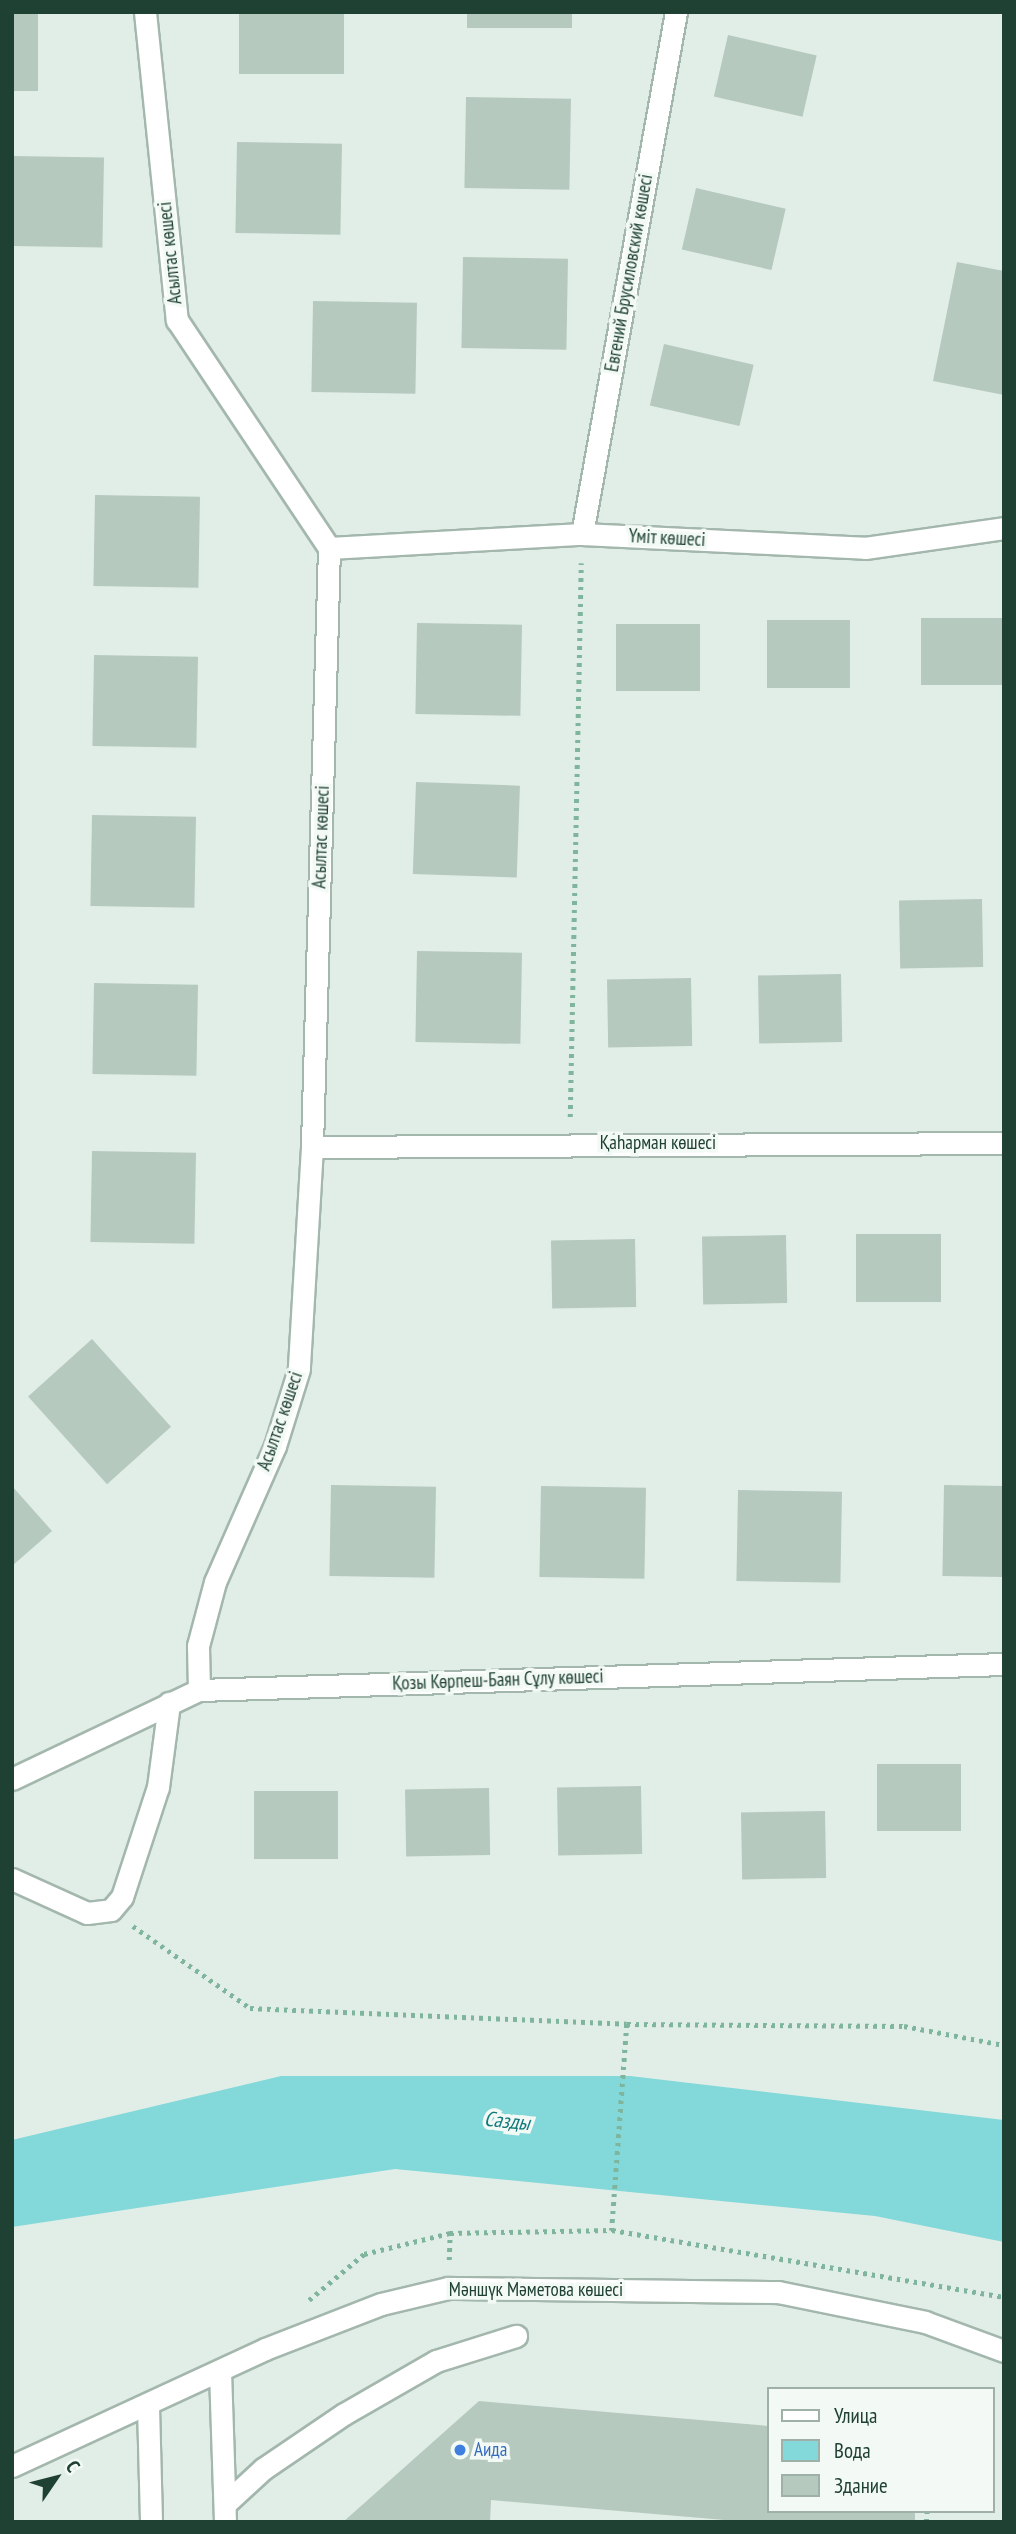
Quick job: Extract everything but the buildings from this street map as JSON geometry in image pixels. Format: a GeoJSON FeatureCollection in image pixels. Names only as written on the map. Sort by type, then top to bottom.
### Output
{"type":"FeatureCollection","features":[{"type":"Feature","properties":{"kind":"street","name":"Асылтас көшесі"},"geometry":{"type":"LineString","coordinates":[[145,12],[177,320],[329,548],[312,1147],[299,1369],[275,1446],[215,1582],[198,1646],[199,1690]]}},
{"type":"Feature","properties":{"kind":"street","name":"Евгений Брусиловский көшесі"},"geometry":{"type":"LineString","coordinates":[[582,534],[676,12]]}},
{"type":"Feature","properties":{"kind":"street","name":"Үміт көшесі"},"geometry":{"type":"LineString","coordinates":[[329,548],[582,534],[864,548],[1004,528]]}},
{"type":"Feature","properties":{"kind":"street","name":"Қаһарман көшесі"},"geometry":{"type":"LineString","coordinates":[[312,1147],[570,1143],[1004,1143]]}},
{"type":"Feature","properties":{"kind":"street","name":"Қозы Көрпеш-Баян Сұлу көшесі"},"geometry":{"type":"LineString","coordinates":[[12,1779],[199,1690],[1004,1664]]}},
{"type":"Feature","properties":{"kind":"street"},"geometry":{"type":"LineString","coordinates":[[12,1879],[87,1913],[111,1910],[122,1897],[158,1787],[169,1703]]}},
{"type":"Feature","properties":{"kind":"street","name":"Мәншүк Мәметова көшесі"},"geometry":{"type":"LineString","coordinates":[[12,2466],[220,2371],[380,2304],[448,2288],[778,2292],[925,2322],[1004,2351]]}},
{"type":"Feature","properties":{"kind":"street"},"geometry":{"type":"LineString","coordinates":[[225,2513],[263,2469],[344,2414],[436,2361],[516,2336]]}},
{"type":"Feature","properties":{"kind":"street"},"geometry":{"type":"LineString","coordinates":[[220,2371],[225,2513]]}},
{"type":"Feature","properties":{"kind":"street"},"geometry":{"type":"LineString","coordinates":[[148,2406],[151,2522]]}},
{"type":"Feature","properties":{"kind":"path"},"geometry":{"type":"LineString","coordinates":[[570,1143],[582,534]]}},
{"type":"Feature","properties":{"kind":"path"},"geometry":{"type":"LineString","coordinates":[[111,1910],[250,2008],[627,2024],[904,2026],[1004,2045]]}},
{"type":"Feature","properties":{"kind":"path"},"geometry":{"type":"LineString","coordinates":[[612,2230],[612,2206],[626,2072],[627,2024]]}},
{"type":"Feature","properties":{"kind":"water","name":"Сазды"},"geometry":{"type":"Polygon","coordinates":[[[281,2076],[630,2076],[1004,2120],[1004,2242],[875,2216],[395,2169],[12,2227],[12,2140],[281,2076]]]}},
{"type":"Feature","properties":{"kind":"place","name":"Аида"},"geometry":{"type":"Point","coordinates":[460,2450]}}]}
